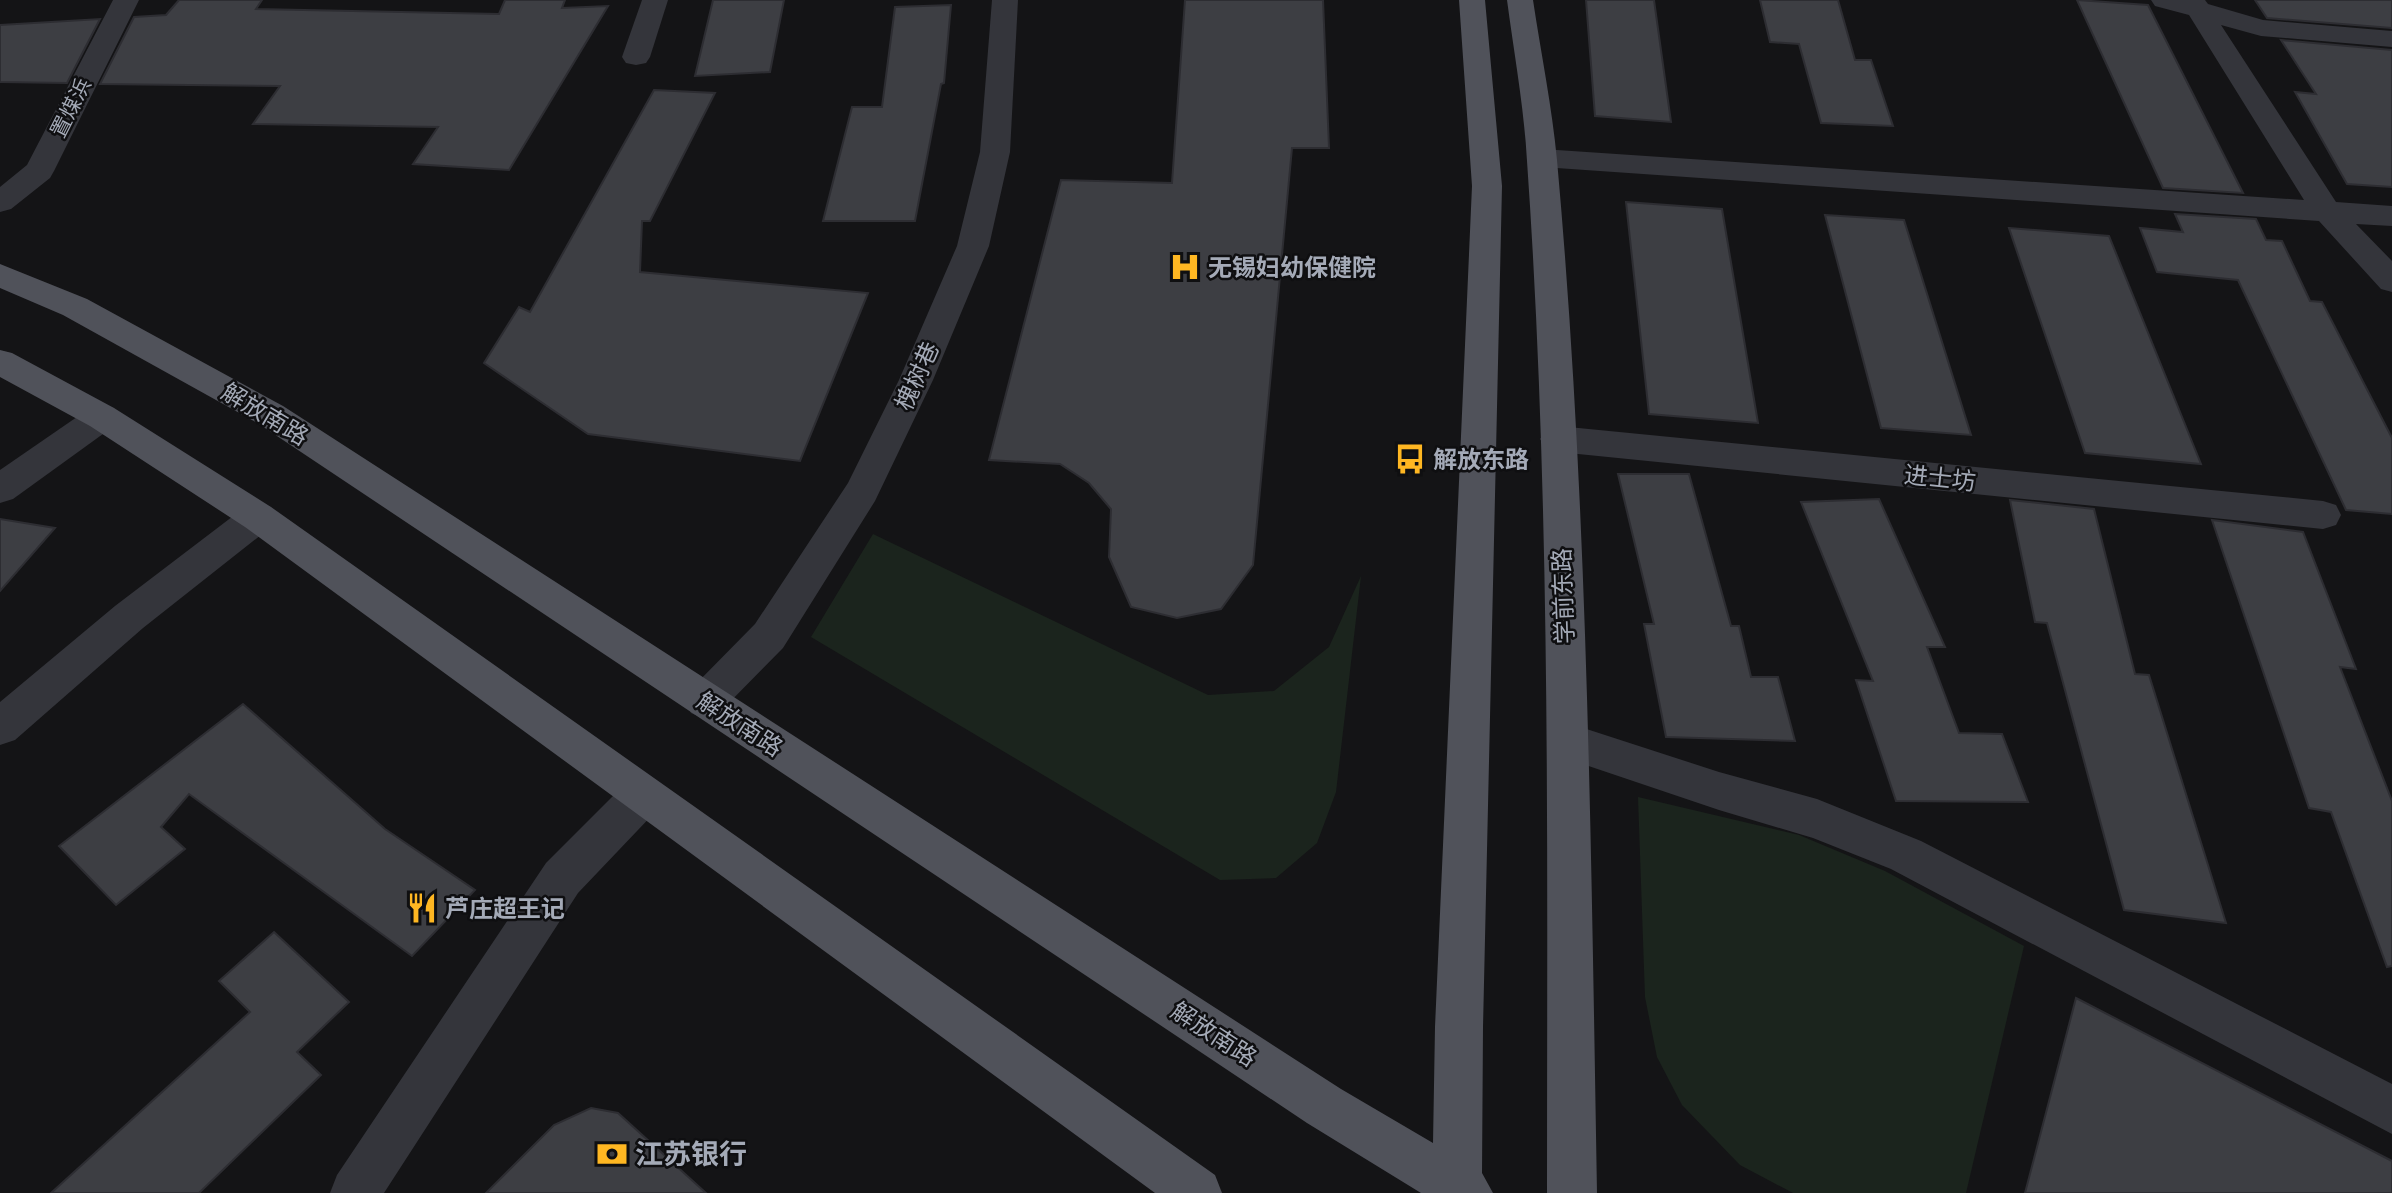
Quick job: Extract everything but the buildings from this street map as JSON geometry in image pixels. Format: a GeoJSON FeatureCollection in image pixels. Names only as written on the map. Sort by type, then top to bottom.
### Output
{"type":"FeatureCollection","features":[{"type":"Feature","properties":{"kind":"main road"},"geometry":{"type":"LineString","coordinates":[[1461,1191],[1459,1027],[1487,186],[1472,0]]}},
{"type":"Feature","properties":{"kind":"main road","name":"学前东路"},"geometry":{"type":"LineString","coordinates":[[1520,0],[1542,159],[1558,439],[1568,741],[1572,1193]]}},
{"type":"Feature","properties":{"kind":"main road","name":"解放南路"},"geometry":{"type":"LineString","coordinates":[[0,275],[75,307],[271,415],[1324,1106],[1461,1191]]}},
{"type":"Feature","properties":{"kind":"main road"},"geometry":{"type":"LineString","coordinates":[[0,362],[102,417],[258,517],[1197,1193]]}},
{"type":"Feature","properties":{"kind":"street","name":"置煤浜"},"geometry":{"type":"LineString","coordinates":[[0,202],[39,171],[126,0]]}},
{"type":"Feature","properties":{"kind":"street"},"geometry":{"type":"LineString","coordinates":[[636,57],[655,0]]}},
{"type":"Feature","properties":{"kind":"street","name":"槐树巷"},"geometry":{"type":"LineString","coordinates":[[705,701],[769,636],[862,491],[916,380],[974,246],[995,152],[1005,0]]}},
{"type":"Feature","properties":{"kind":"street"},"geometry":{"type":"LineString","coordinates":[[2164,0],[2195,5],[2261,28],[2392,39]]}},
{"type":"Feature","properties":{"kind":"street"},"geometry":{"type":"LineString","coordinates":[[2195,5],[2326,210],[2392,281]]}},
{"type":"Feature","properties":{"kind":"street"},"geometry":{"type":"LineString","coordinates":[[1542,159],[2392,216]]}},
{"type":"Feature","properties":{"kind":"street"},"geometry":{"type":"LineString","coordinates":[[0,489],[102,417]]}},
{"type":"Feature","properties":{"kind":"street","name":"进士坊"},"geometry":{"type":"LineString","coordinates":[[1558,439],[2323,515]]}},
{"type":"Feature","properties":{"kind":"street"},"geometry":{"type":"LineString","coordinates":[[0,727],[129,617],[258,517]]}},
{"type":"Feature","properties":{"kind":"street"},"geometry":{"type":"LineString","coordinates":[[1568,741],[1719,792],[1817,819],[1906,855],[2392,1110]]}},
{"type":"Feature","properties":{"kind":"street"},"geometry":{"type":"LineString","coordinates":[[355,1193],[562,878],[642,796]]}},
{"type":"Feature","properties":{"kind":"shaded area"},"geometry":{"type":"Polygon","coordinates":[[[873,534],[1208,695],[1274,691],[1329,647],[1361,576],[1336,792],[1317,843],[1276,878],[1220,880],[811,637],[873,534]]]}},
{"type":"Feature","properties":{"kind":"shaded area"},"geometry":{"type":"Polygon","coordinates":[[[1638,797],[1799,835],[1885,871],[2024,946],[1966,1193],[1793,1193],[1740,1165],[1682,1105],[1657,1057],[1645,997],[1638,797]]]}},
{"type":"Feature","properties":{"kind":"place","name":"无锡妇幼保健院"},"geometry":{"type":"Point","coordinates":[1185,267]}},
{"type":"Feature","properties":{"kind":"place","name":"解放东路"},"geometry":{"type":"Point","coordinates":[1410,459]}},
{"type":"Feature","properties":{"kind":"place","name":"芦庄超王记"},"geometry":{"type":"Point","coordinates":[422,908]}},
{"type":"Feature","properties":{"kind":"place","name":"江苏银行"},"geometry":{"type":"Point","coordinates":[612,1154]}}]}
